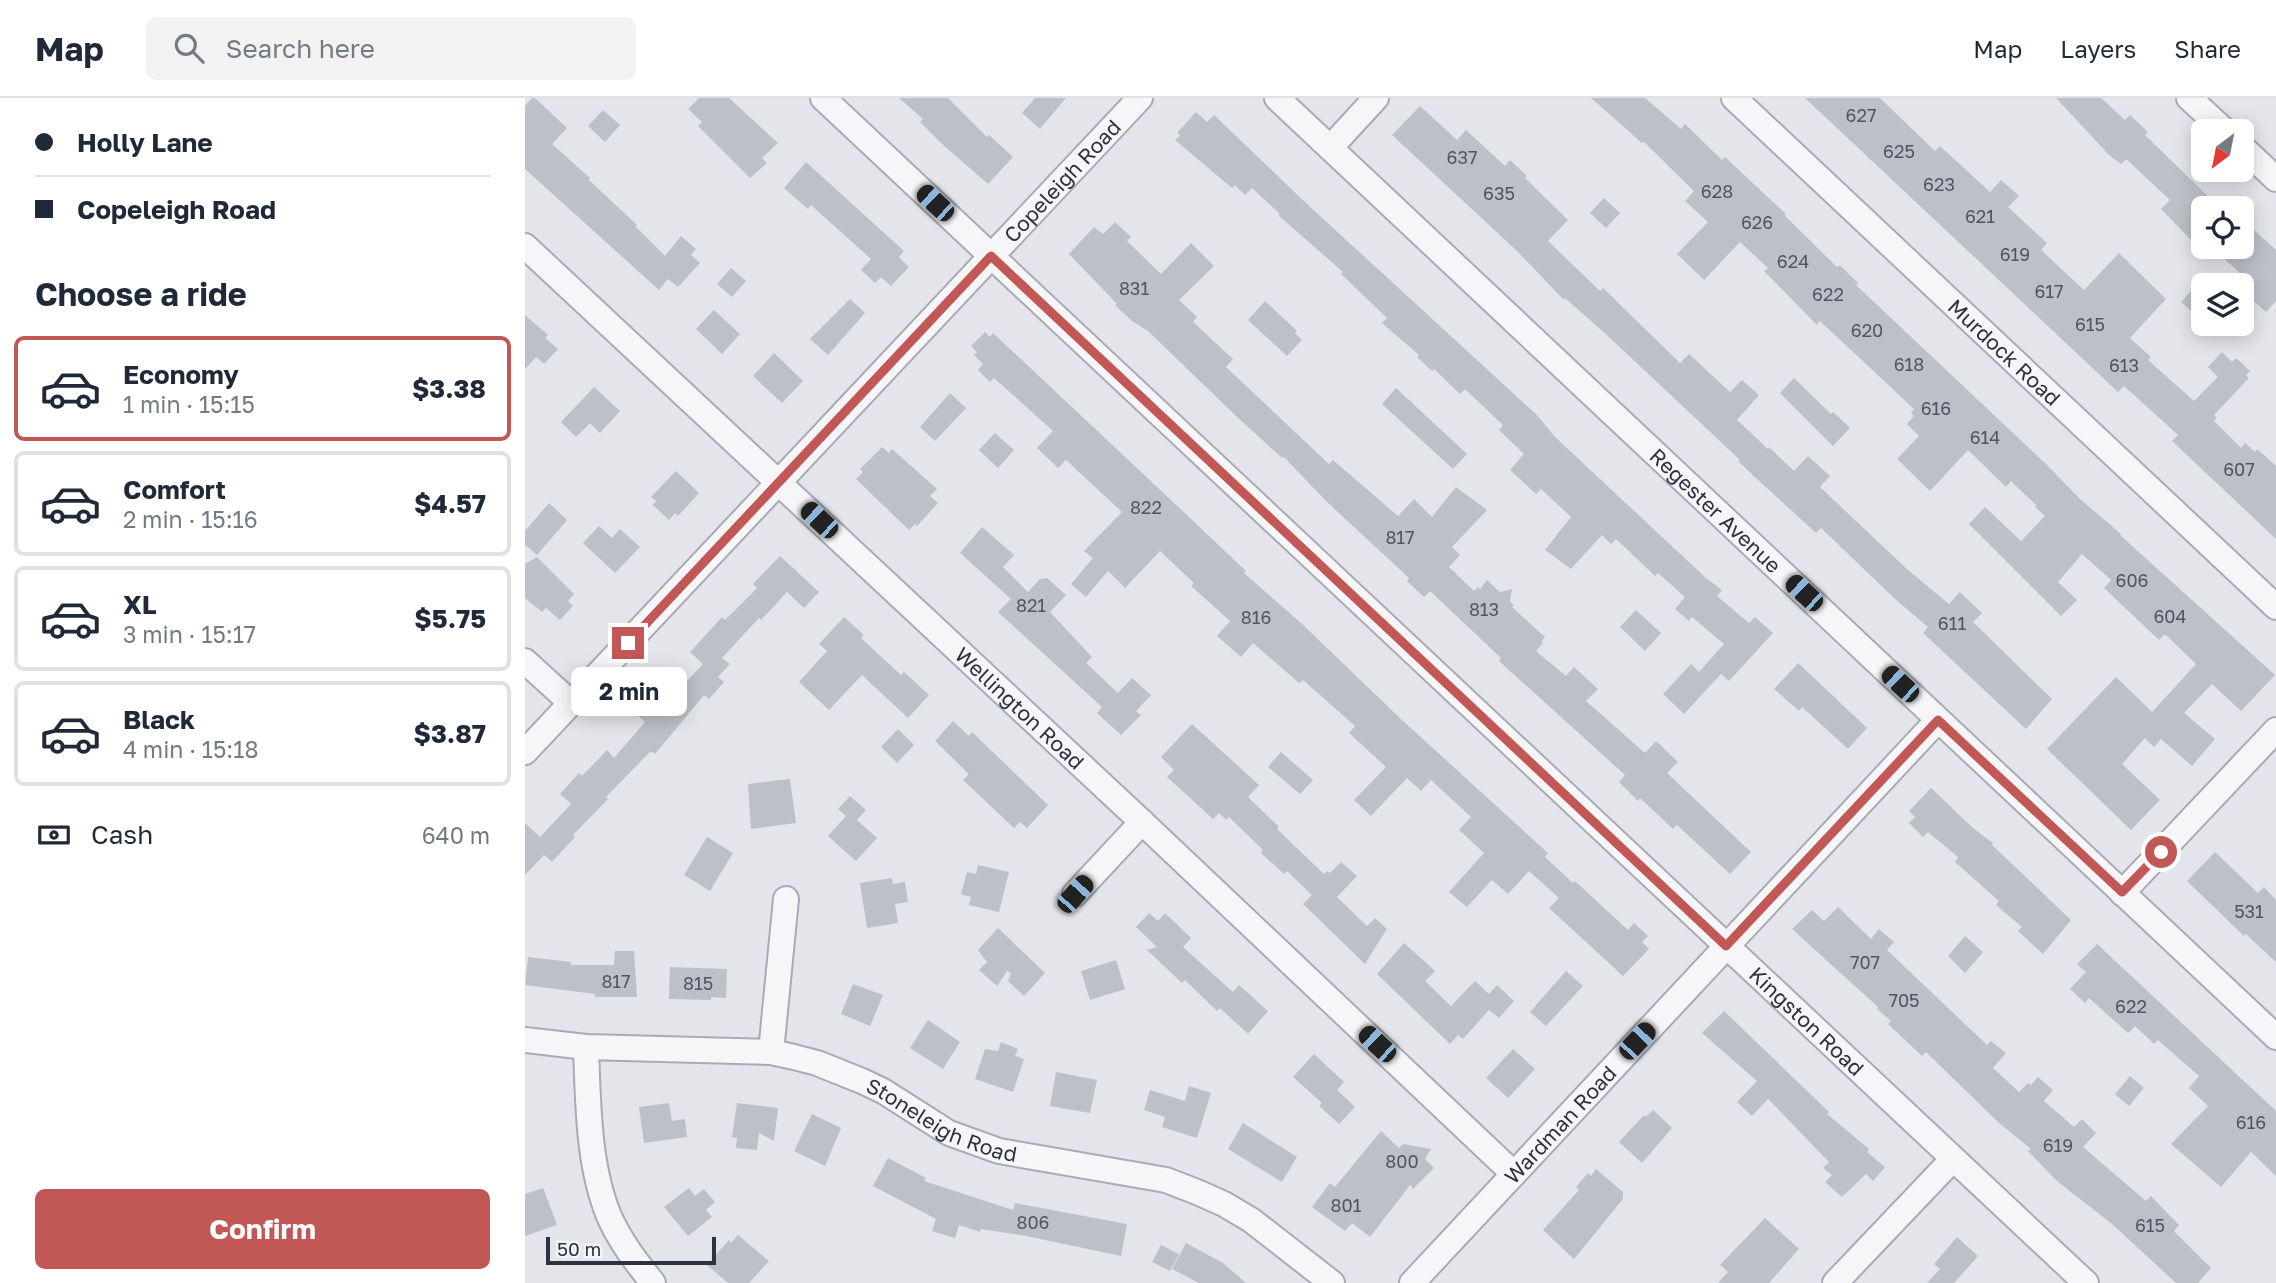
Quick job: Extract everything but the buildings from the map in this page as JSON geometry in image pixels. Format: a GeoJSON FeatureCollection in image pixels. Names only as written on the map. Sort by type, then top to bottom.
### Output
{"type":"FeatureCollection","features":[{"type":"Feature","properties":{"kind":"street","name":"Kingston Road"},"geometry":{"type":"LineString","coordinates":[[823,98],[2086,1283]]}},
{"type":"Feature","properties":{"kind":"street","name":"Copeleigh Road"},"geometry":{"type":"LineString","coordinates":[[525,752],[1140,98]]}},
{"type":"Feature","properties":{"kind":"street","name":"Regester Avenue"},"geometry":{"type":"LineString","coordinates":[[1277,98],[2276,1037]]}},
{"type":"Feature","properties":{"kind":"street"},"geometry":{"type":"LineString","coordinates":[[1330,148],[1376,98]]}},
{"type":"Feature","properties":{"kind":"street","name":"Murdock Road"},"geometry":{"type":"LineString","coordinates":[[1734,98],[2276,607]]}},
{"type":"Feature","properties":{"kind":"street"},"geometry":{"type":"LineString","coordinates":[[2189,98],[2212,119]]}},
{"type":"Feature","properties":{"kind":"street"},"geometry":{"type":"LineString","coordinates":[[2254,158],[2276,179]]}},
{"type":"Feature","properties":{"kind":"street","name":"Wellington Road"},"geometry":{"type":"LineString","coordinates":[[525,246],[1142,822],[1514,1174]]}},
{"type":"Feature","properties":{"kind":"street"},"geometry":{"type":"LineString","coordinates":[[525,661],[571,703]]}},
{"type":"Feature","properties":{"kind":"street","name":"Wardman Road"},"geometry":{"type":"LineString","coordinates":[[1412,1283],[1938,720]]}},
{"type":"Feature","properties":{"kind":"street"},"geometry":{"type":"LineString","coordinates":[[2122,892],[2276,730]]}},
{"type":"Feature","properties":{"kind":"street"},"geometry":{"type":"LineString","coordinates":[[1075,894],[1142,822]]}},
{"type":"Feature","properties":{"kind":"street"},"geometry":{"type":"LineString","coordinates":[[771,1052],[786,899]]}},
{"type":"Feature","properties":{"kind":"street","name":"Stoneleigh Road"},"geometry":{"type":"LineString","coordinates":[[525,1040],[586,1047],[771,1052],[817,1063],[883,1091],[949,1133],[974,1143],[1023,1156],[1166,1180],[1197,1192],[1251,1220],[1332,1283]]}},
{"type":"Feature","properties":{"kind":"street"},"geometry":{"type":"LineString","coordinates":[[586,1047],[588,1107],[598,1181],[609,1216],[630,1255],[653,1283]]}},
{"type":"Feature","properties":{"kind":"street"},"geometry":{"type":"LineString","coordinates":[[1835,1283],[1953,1158]]}},
{"type":"Feature","properties":{"kind":"route"},"geometry":{"type":"LineString","coordinates":[[628,643],[991,256],[1726,946],[1938,720],[2122,892],[2161,852]]}}]}
